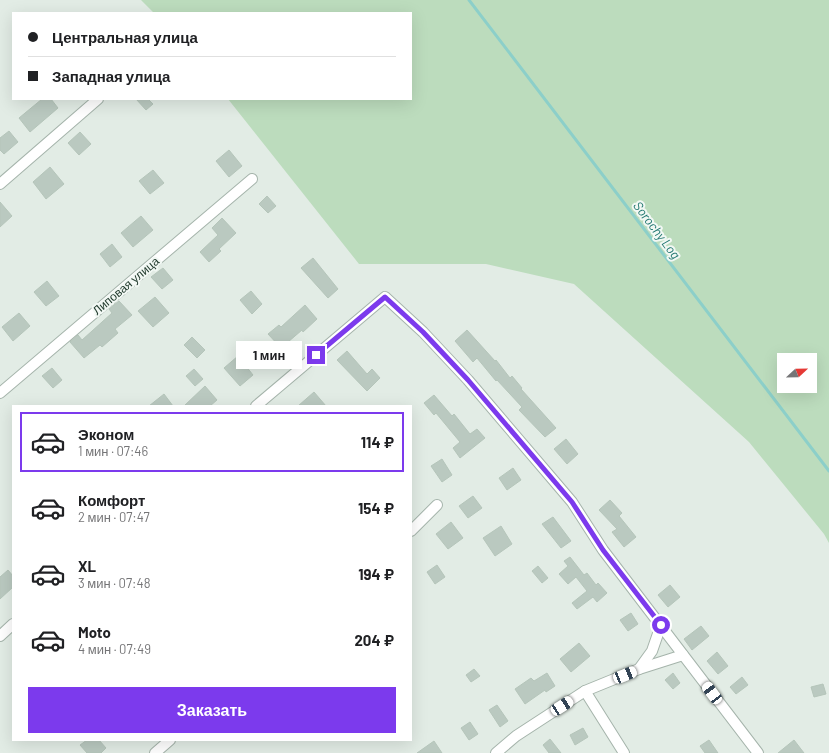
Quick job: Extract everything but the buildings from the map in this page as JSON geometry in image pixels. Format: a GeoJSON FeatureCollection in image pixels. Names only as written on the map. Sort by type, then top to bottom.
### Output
{"type":"FeatureCollection","features":[{"type":"Feature","properties":{"kind":"street"},"geometry":{"type":"LineString","coordinates":[[0,184],[97,100]]}},
{"type":"Feature","properties":{"kind":"street","name":"Липовая улица"},"geometry":{"type":"LineString","coordinates":[[0,393],[252,178]]}},
{"type":"Feature","properties":{"kind":"street"},"geometry":{"type":"LineString","coordinates":[[257,405],[385,297],[423,332],[468,380],[572,502],[603,550],[758,753]]}},
{"type":"Feature","properties":{"kind":"street"},"geometry":{"type":"LineString","coordinates":[[412,530],[437,505]]}},
{"type":"Feature","properties":{"kind":"street"},"geometry":{"type":"LineString","coordinates":[[0,636],[12,625]]}},
{"type":"Feature","properties":{"kind":"street"},"geometry":{"type":"LineString","coordinates":[[638,669],[652,651],[661,625]]}},
{"type":"Feature","properties":{"kind":"street"},"geometry":{"type":"LineString","coordinates":[[496,753],[516,736],[585,691],[638,669],[683,655]]}},
{"type":"Feature","properties":{"kind":"street"},"geometry":{"type":"LineString","coordinates":[[585,691],[624,753]]}},
{"type":"Feature","properties":{"kind":"street"},"geometry":{"type":"LineString","coordinates":[[155,753],[169,741]]}},
{"type":"Feature","properties":{"kind":"green space"},"geometry":{"type":"Polygon","coordinates":[[[141,0],[829,0],[829,543],[824,534],[749,442],[574,284],[486,264],[359,264],[229,100],[412,100],[412,12],[153,12],[141,0]]]}},
{"type":"Feature","properties":{"kind":"waterway","name":"Sorochy Log"},"geometry":{"type":"LineString","coordinates":[[469,0],[829,471]]}},
{"type":"Feature","properties":{"kind":"route"},"geometry":{"type":"LineString","coordinates":[[316,355],[385,297],[423,332],[468,380],[522,442],[572,502],[603,550],[661,625]]}}]}
